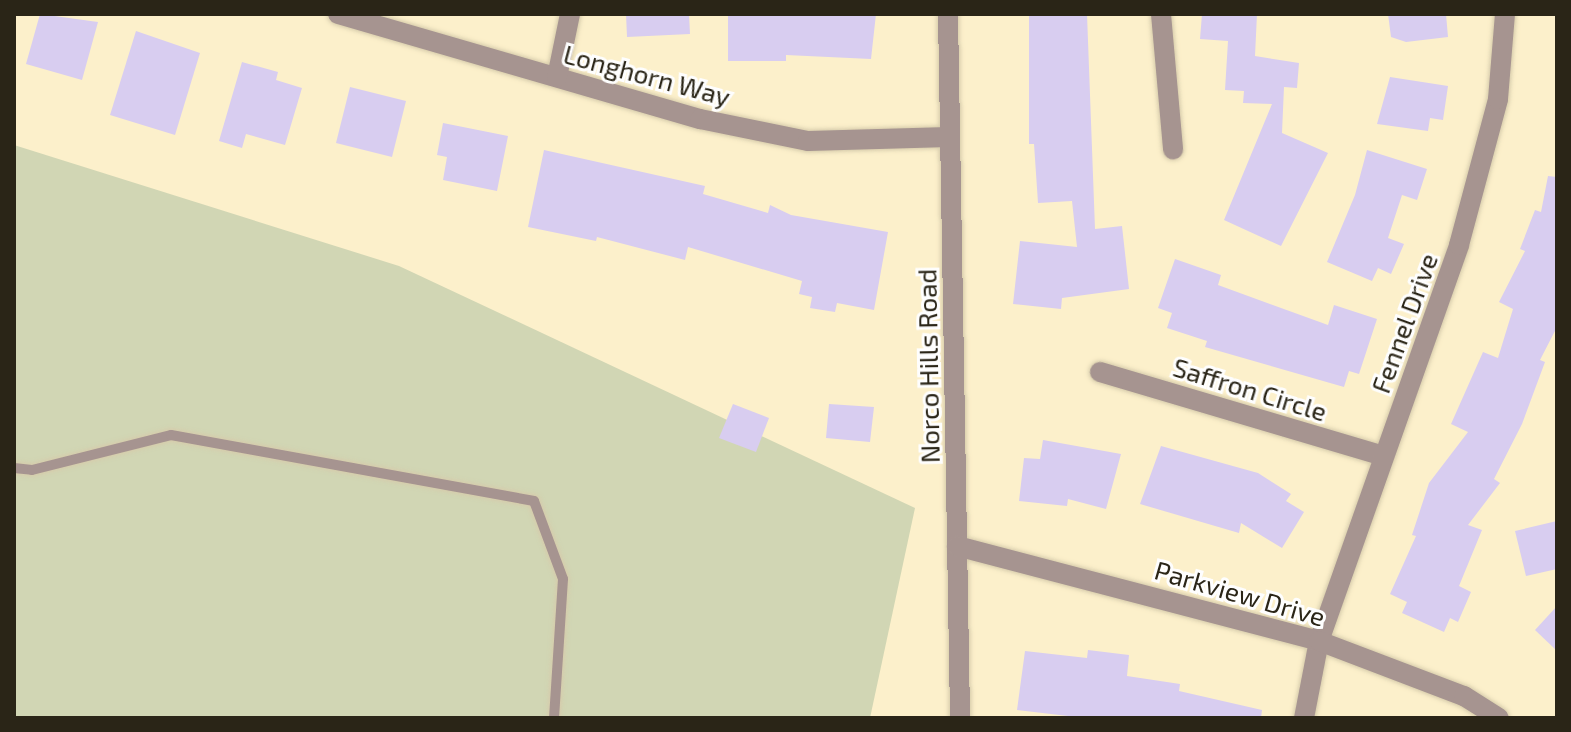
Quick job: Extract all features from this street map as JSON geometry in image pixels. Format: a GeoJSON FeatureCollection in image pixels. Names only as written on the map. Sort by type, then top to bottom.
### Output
{"type":"FeatureCollection","features":[{"type":"Feature","properties":{"kind":"street","name":"Longhorn Way"},"geometry":{"type":"LineString","coordinates":[[338,14],[700,119],[808,141],[949,137]]}},
{"type":"Feature","properties":{"kind":"street"},"geometry":{"type":"LineString","coordinates":[[557,77],[570,14]]}},
{"type":"Feature","properties":{"kind":"street","name":"Norco Hills Road"},"geometry":{"type":"LineString","coordinates":[[948,14],[960,718]]}},
{"type":"Feature","properties":{"kind":"street"},"geometry":{"type":"LineString","coordinates":[[1161,14],[1173,149]]}},
{"type":"Feature","properties":{"kind":"street","name":"Fennel Drive"},"geometry":{"type":"LineString","coordinates":[[1304,718],[1319,641],[1459,245],[1498,99],[1505,14]]}},
{"type":"Feature","properties":{"kind":"street","name":"Saffron Circle"},"geometry":{"type":"LineString","coordinates":[[1100,372],[1384,456]]}},
{"type":"Feature","properties":{"kind":"street","name":"Parkview Drive"},"geometry":{"type":"LineString","coordinates":[[957,546],[1319,641],[1464,696],[1499,718]]}},
{"type":"Feature","properties":{"kind":"lane"},"geometry":{"type":"LineString","coordinates":[[14,468],[32,470],[171,435],[534,501],[563,579],[554,718]]}},
{"type":"Feature","properties":{"kind":"green space"},"geometry":{"type":"Polygon","coordinates":[[[14,145],[399,266],[915,508],[870,718],[14,718],[14,145]]]}},
{"type":"Feature","properties":{"kind":"building"},"geometry":{"type":"Polygon","coordinates":[[[40,14],[98,22],[82,80],[26,64],[40,14]]]}},
{"type":"Feature","properties":{"kind":"building"},"geometry":{"type":"Polygon","coordinates":[[[626,14],[689,14],[690,34],[627,37],[626,14]]]}},
{"type":"Feature","properties":{"kind":"building"},"geometry":{"type":"Polygon","coordinates":[[[728,14],[876,14],[871,59],[786,55],[786,61],[728,61],[728,14]]]}},
{"type":"Feature","properties":{"kind":"building"},"geometry":{"type":"Polygon","coordinates":[[[1029,14],[1087,14],[1095,229],[1122,226],[1129,289],[1062,298],[1061,309],[1013,304],[1020,241],[1077,247],[1072,201],[1038,203],[1034,144],[1029,144],[1029,14]]]}},
{"type":"Feature","properties":{"kind":"building"},"geometry":{"type":"Polygon","coordinates":[[[1202,14],[1257,14],[1255,56],[1299,63],[1297,88],[1284,87],[1282,133],[1328,153],[1281,246],[1224,220],[1272,104],[1243,103],[1244,91],[1225,90],[1228,41],[1200,39],[1202,14]]]}},
{"type":"Feature","properties":{"kind":"building"},"geometry":{"type":"Polygon","coordinates":[[[1388,14],[1446,14],[1448,37],[1406,42],[1391,37],[1388,14]]]}},
{"type":"Feature","properties":{"kind":"building"},"geometry":{"type":"Polygon","coordinates":[[[136,31],[200,53],[175,135],[110,115],[136,31]]]}},
{"type":"Feature","properties":{"kind":"building"},"geometry":{"type":"Polygon","coordinates":[[[242,62],[278,72],[276,80],[302,88],[285,145],[246,134],[242,148],[219,141],[242,62]]]}},
{"type":"Feature","properties":{"kind":"building"},"geometry":{"type":"Polygon","coordinates":[[[1390,77],[1448,86],[1443,120],[1430,118],[1428,131],[1377,124],[1390,77]]]}},
{"type":"Feature","properties":{"kind":"building"},"geometry":{"type":"Polygon","coordinates":[[[350,87],[406,101],[392,157],[336,143],[350,87]]]}},
{"type":"Feature","properties":{"kind":"building"},"geometry":{"type":"Polygon","coordinates":[[[443,123],[508,136],[497,191],[443,180],[447,157],[437,155],[443,123]]]}},
{"type":"Feature","properties":{"kind":"building"},"geometry":{"type":"Polygon","coordinates":[[[544,150],[705,186],[703,194],[768,213],[770,205],[791,215],[888,232],[874,310],[837,303],[835,312],[810,308],[812,297],[799,294],[802,281],[688,247],[685,260],[597,237],[596,241],[528,227],[544,150]]]}},
{"type":"Feature","properties":{"kind":"building"},"geometry":{"type":"Polygon","coordinates":[[[1367,150],[1427,169],[1417,200],[1402,195],[1388,238],[1404,244],[1391,274],[1378,268],[1372,281],[1327,262],[1355,195],[1367,150]]]}},
{"type":"Feature","properties":{"kind":"building"},"geometry":{"type":"Polygon","coordinates":[[[1548,176],[1557,177],[1557,327],[1540,360],[1545,362],[1522,424],[1494,479],[1500,483],[1468,525],[1482,530],[1459,586],[1471,592],[1458,622],[1450,618],[1444,632],[1402,613],[1407,602],[1390,594],[1416,536],[1412,535],[1429,483],[1468,432],[1451,424],[1483,352],[1498,358],[1513,309],[1499,302],[1525,251],[1520,249],[1535,210],[1541,212],[1548,176]]]}},
{"type":"Feature","properties":{"kind":"building"},"geometry":{"type":"Polygon","coordinates":[[[1175,259],[1221,275],[1218,285],[1328,325],[1334,305],[1377,319],[1359,374],[1349,371],[1344,387],[1205,347],[1207,341],[1167,328],[1172,313],[1158,308],[1175,259]]]}},
{"type":"Feature","properties":{"kind":"building"},"geometry":{"type":"Polygon","coordinates":[[[733,404],[769,418],[756,452],[719,438],[733,404]]]}},
{"type":"Feature","properties":{"kind":"building"},"geometry":{"type":"Polygon","coordinates":[[[829,404],[874,407],[870,442],[826,438],[829,404]]]}},
{"type":"Feature","properties":{"kind":"building"},"geometry":{"type":"Polygon","coordinates":[[[1043,440],[1121,454],[1106,509],[1068,499],[1067,506],[1019,501],[1024,458],[1040,459],[1043,440]]]}},
{"type":"Feature","properties":{"kind":"building"},"geometry":{"type":"Polygon","coordinates":[[[1161,446],[1258,473],[1291,494],[1286,501],[1304,512],[1282,548],[1241,523],[1239,533],[1140,504],[1161,446]]]}},
{"type":"Feature","properties":{"kind":"building"},"geometry":{"type":"Polygon","coordinates":[[[1557,521],[1557,569],[1526,576],[1515,531],[1557,521]]]}},
{"type":"Feature","properties":{"kind":"building"},"geometry":{"type":"Polygon","coordinates":[[[1557,606],[1557,651],[1535,630],[1557,606]]]}},
{"type":"Feature","properties":{"kind":"building"},"geometry":{"type":"Polygon","coordinates":[[[1088,650],[1129,655],[1127,676],[1180,684],[1179,691],[1262,710],[1261,718],[1085,718],[1017,710],[1025,651],[1087,658],[1088,650]]]}}]}
